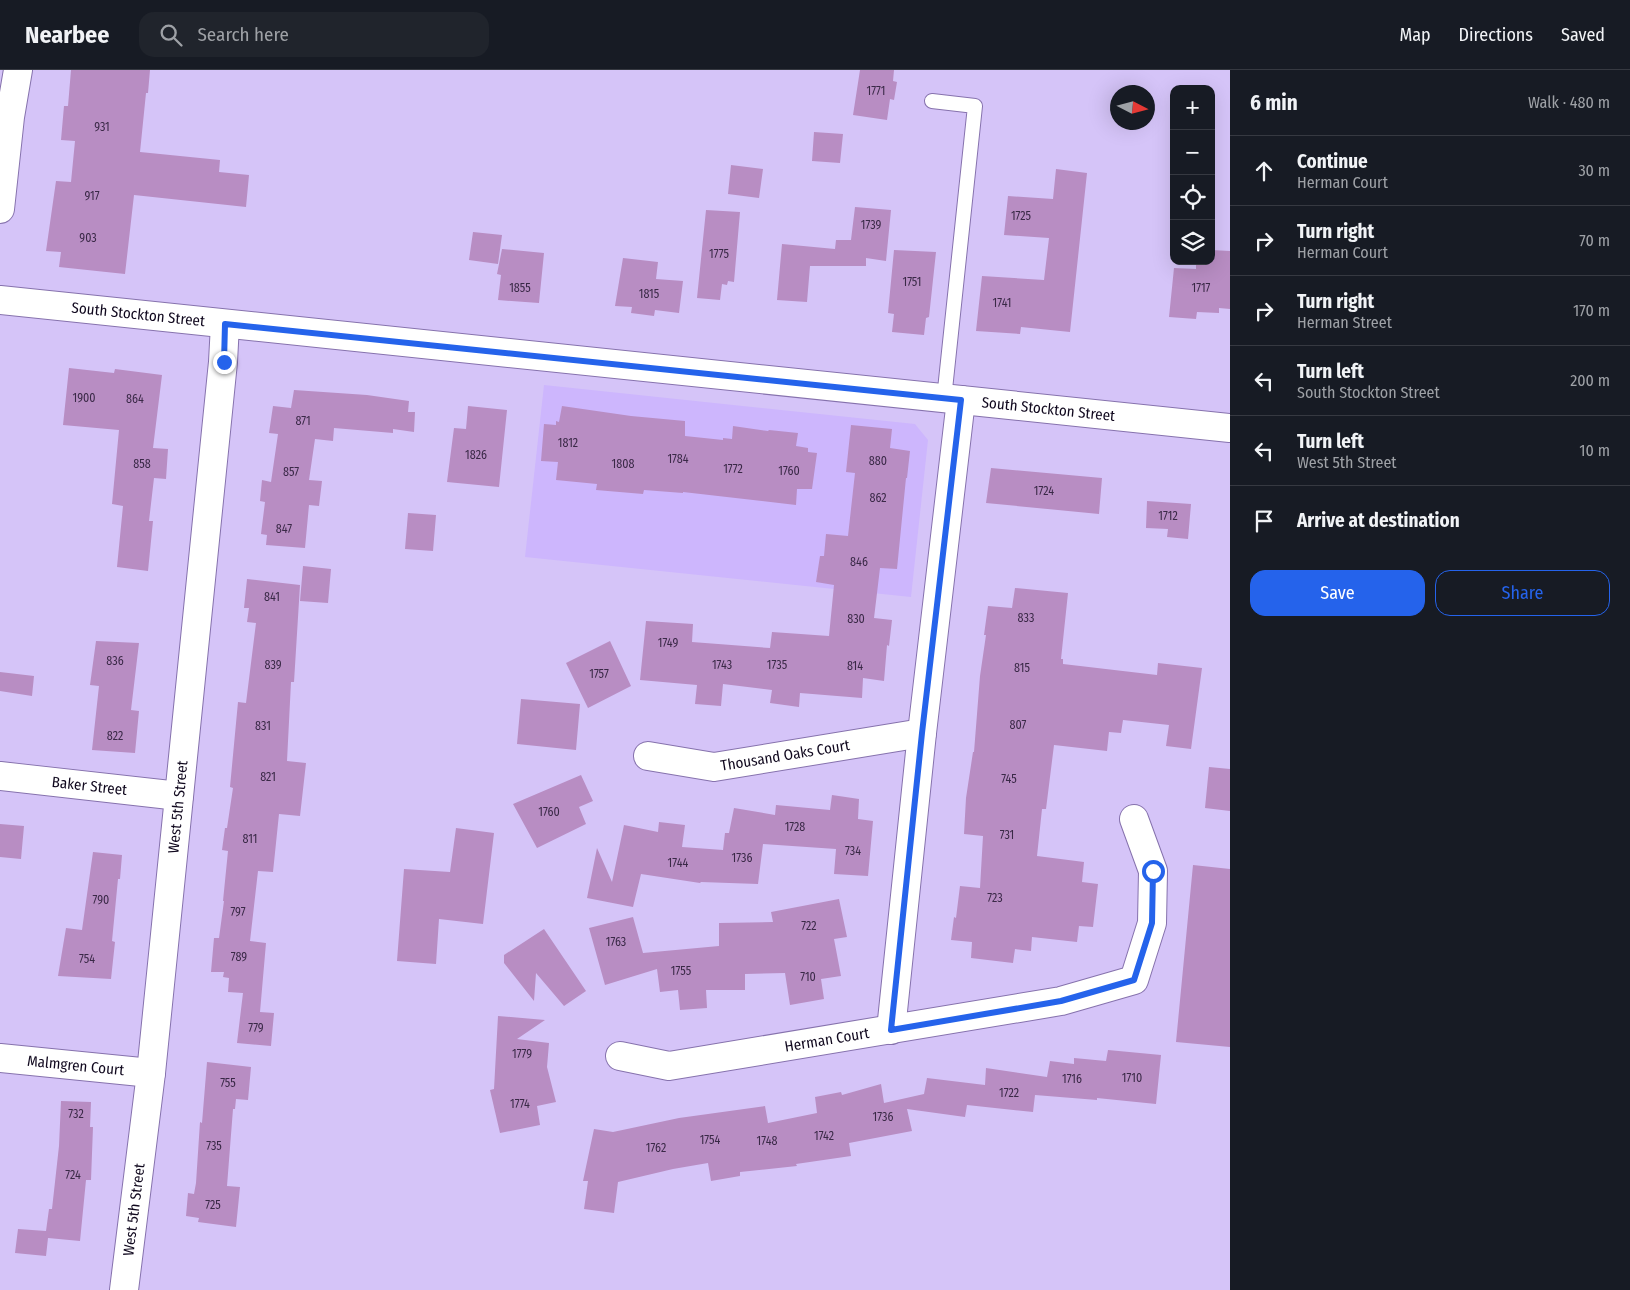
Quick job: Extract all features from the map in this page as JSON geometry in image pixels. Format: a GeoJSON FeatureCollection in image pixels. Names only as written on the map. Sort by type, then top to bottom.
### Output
{"type":"FeatureCollection","features":[{"type":"Feature","properties":{"kind":"street"},"geometry":{"type":"LineString","coordinates":[[0,209],[10,117],[18,70]]}},
{"type":"Feature","properties":{"kind":"street","name":"South Stockton Street"},"geometry":{"type":"LineString","coordinates":[[0,300],[1230,428]]}},
{"type":"Feature","properties":{"kind":"street","name":"West 5th Street"},"geometry":{"type":"LineString","coordinates":[[124,1290],[151,1073],[224,362],[225,324]]}},
{"type":"Feature","properties":{"kind":"street"},"geometry":{"type":"LineString","coordinates":[[891,1030],[922,733],[952,399]]}},
{"type":"Feature","properties":{"kind":"street","name":"Thousand Oaks Court"},"geometry":{"type":"LineString","coordinates":[[648,756],[714,767],[922,733]]}},
{"type":"Feature","properties":{"kind":"street","name":"Baker Street"},"geometry":{"type":"LineString","coordinates":[[0,776],[179,796]]}},
{"type":"Feature","properties":{"kind":"street","name":"Herman Court"},"geometry":{"type":"LineString","coordinates":[[620,1056],[669,1066],[1061,1001],[1134,980],[1152,923],[1153,871],[1134,819]]}},
{"type":"Feature","properties":{"kind":"street","name":"Malmgren Court"},"geometry":{"type":"LineString","coordinates":[[0,1058],[151,1073]]}},
{"type":"Feature","properties":{"kind":"lane"},"geometry":{"type":"LineString","coordinates":[[932,101],[975,106],[952,399]]}},
{"type":"Feature","properties":{"kind":"shaded area"},"geometry":{"type":"Polygon","coordinates":[[[544,385],[915,424],[928,440],[911,597],[525,557],[544,385]]]}},
{"type":"Feature","properties":{"kind":"building"},"geometry":{"type":"Polygon","coordinates":[[[71,70],[150,70],[140,152],[220,160],[219,172],[249,175],[246,207],[134,195],[125,274],[59,267],[61,252],[46,251],[56,181],[71,182],[75,141],[61,140],[64,106],[68,106],[71,70]]]}},
{"type":"Feature","properties":{"kind":"building"},"geometry":{"type":"Polygon","coordinates":[[[860,70],[894,70],[893,81],[897,82],[894,100],[890,99],[887,120],[853,115],[860,70]]]}},
{"type":"Feature","properties":{"kind":"building"},"geometry":{"type":"Polygon","coordinates":[[[814,132],[843,134],[840,163],[812,161],[814,132]]]}},
{"type":"Feature","properties":{"kind":"building"},"geometry":{"type":"Polygon","coordinates":[[[731,165],[763,169],[759,198],[728,194],[731,165]]]}},
{"type":"Feature","properties":{"kind":"building"},"geometry":{"type":"Polygon","coordinates":[[[1056,169],[1087,173],[1070,332],[1021,327],[1020,334],[976,331],[982,276],[1044,280],[1049,238],[1004,235],[1008,196],[1053,199],[1056,169]]]}},
{"type":"Feature","properties":{"kind":"building"},"geometry":{"type":"Polygon","coordinates":[[[855,207],[891,210],[886,261],[866,258],[866,266],[810,266],[807,302],[777,300],[782,244],[835,249],[836,240],[851,240],[855,207]]]}},
{"type":"Feature","properties":{"kind":"building"},"geometry":{"type":"Polygon","coordinates":[[[706,210],[740,212],[734,282],[728,281],[727,285],[722,284],[720,300],[697,298],[706,210]]]}},
{"type":"Feature","properties":{"kind":"building"},"geometry":{"type":"Polygon","coordinates":[[[473,232],[502,235],[498,264],[469,260],[473,232]]]}},
{"type":"Feature","properties":{"kind":"building"},"geometry":{"type":"Polygon","coordinates":[[[502,249],[544,253],[539,303],[498,300],[501,275],[497,274],[502,249]]]}},
{"type":"Feature","properties":{"kind":"building"},"geometry":{"type":"Polygon","coordinates":[[[894,250],[936,252],[929,317],[926,318],[924,335],[892,332],[894,314],[888,313],[894,250]]]}},
{"type":"Feature","properties":{"kind":"building"},"geometry":{"type":"Polygon","coordinates":[[[1215,250],[1230,251],[1230,309],[1219,308],[1219,313],[1197,312],[1196,319],[1169,317],[1174,268],[1196,269],[1196,265],[1215,265],[1215,250]]]}},
{"type":"Feature","properties":{"kind":"building"},"geometry":{"type":"Polygon","coordinates":[[[623,258],[658,262],[656,279],[683,281],[679,313],[655,310],[654,316],[631,313],[632,307],[615,306],[623,258]]]}},
{"type":"Feature","properties":{"kind":"building"},"geometry":{"type":"Polygon","coordinates":[[[69,368],[114,373],[115,369],[162,375],[153,448],[168,449],[166,479],[154,478],[149,521],[153,521],[148,571],[117,567],[123,506],[112,504],[119,430],[63,425],[69,368]]]}},
{"type":"Feature","properties":{"kind":"building"},"geometry":{"type":"Polygon","coordinates":[[[294,390],[367,395],[409,401],[408,412],[415,412],[414,432],[393,429],[393,433],[334,428],[333,441],[315,439],[309,480],[322,481],[319,506],[309,505],[305,548],[266,545],[267,535],[261,534],[265,502],[260,501],[262,480],[271,482],[278,434],[269,433],[273,406],[291,408],[294,390]]]}},
{"type":"Feature","properties":{"kind":"building"},"geometry":{"type":"Polygon","coordinates":[[[468,406],[507,410],[499,487],[447,482],[454,428],[466,429],[468,406]]]}},
{"type":"Feature","properties":{"kind":"building"},"geometry":{"type":"Polygon","coordinates":[[[562,406],[631,416],[685,421],[685,436],[723,440],[723,438],[732,439],[733,426],[798,433],[796,446],[808,448],[808,452],[817,453],[812,489],[797,489],[796,505],[683,492],[644,490],[643,494],[596,490],[597,484],[556,480],[558,462],[541,461],[544,424],[556,425],[556,421],[559,422],[562,406]]]}},
{"type":"Feature","properties":{"kind":"building"},"geometry":{"type":"Polygon","coordinates":[[[851,425],[892,429],[890,448],[910,451],[897,569],[880,568],[874,618],[892,620],[889,646],[887,645],[884,681],[863,678],[862,698],[800,693],[799,707],[770,703],[772,690],[723,684],[721,706],[695,704],[697,685],[640,680],[646,621],[693,624],[692,642],[770,648],[772,632],[829,636],[834,585],[816,582],[820,556],[824,556],[826,534],[848,536],[855,473],[846,472],[851,425]]]}},
{"type":"Feature","properties":{"kind":"building"},"geometry":{"type":"Polygon","coordinates":[[[991,468],[1102,478],[1099,514],[986,503],[991,468]]]}},
{"type":"Feature","properties":{"kind":"building"},"geometry":{"type":"Polygon","coordinates":[[[1147,501],[1191,504],[1188,539],[1167,537],[1168,529],[1146,528],[1147,501]]]}},
{"type":"Feature","properties":{"kind":"building"},"geometry":{"type":"Polygon","coordinates":[[[408,513],[436,515],[433,551],[405,549],[408,513]]]}},
{"type":"Feature","properties":{"kind":"building"},"geometry":{"type":"Polygon","coordinates":[[[303,566],[331,569],[328,603],[300,601],[303,566]]]}},
{"type":"Feature","properties":{"kind":"building"},"geometry":{"type":"Polygon","coordinates":[[[247,579],[300,585],[294,682],[291,682],[287,761],[306,763],[300,816],[279,814],[273,872],[258,871],[250,941],[266,943],[260,1012],[274,1013],[271,1046],[237,1043],[243,993],[228,992],[229,978],[223,977],[224,972],[211,972],[214,938],[219,938],[224,901],[228,851],[222,850],[233,788],[230,787],[238,702],[246,703],[256,623],[247,622],[249,608],[244,608],[247,579]]]}},
{"type":"Feature","properties":{"kind":"building"},"geometry":{"type":"Polygon","coordinates":[[[1015,588],[1068,593],[1061,659],[1063,659],[1063,664],[1157,675],[1158,663],[1202,668],[1191,749],[1166,746],[1169,725],[1123,720],[1121,733],[1109,732],[1107,751],[1054,745],[1046,809],[1042,809],[1037,856],[1084,862],[1082,882],[1098,884],[1093,927],[1079,926],[1077,942],[1032,937],[1031,951],[1015,949],[1013,963],[971,958],[972,942],[951,940],[960,886],[980,888],[983,836],[964,834],[966,798],[974,752],[988,606],[1012,608],[1015,588]]]}},
{"type":"Feature","properties":{"kind":"building"},"geometry":{"type":"Polygon","coordinates":[[[96,641],[139,643],[131,710],[139,711],[135,753],[92,750],[99,686],[90,685],[96,641]]]}},
{"type":"Feature","properties":{"kind":"building"},"geometry":{"type":"Polygon","coordinates":[[[610,641],[631,686],[588,708],[566,663],[610,641]]]}},
{"type":"Feature","properties":{"kind":"building"},"geometry":{"type":"Polygon","coordinates":[[[0,672],[34,676],[32,696],[0,691],[0,672]]]}},
{"type":"Feature","properties":{"kind":"building"},"geometry":{"type":"Polygon","coordinates":[[[521,699],[580,704],[576,750],[517,744],[521,699]]]}},
{"type":"Feature","properties":{"kind":"building"},"geometry":{"type":"Polygon","coordinates":[[[1209,767],[1230,769],[1230,811],[1205,808],[1209,767]]]}},
{"type":"Feature","properties":{"kind":"building"},"geometry":{"type":"Polygon","coordinates":[[[581,775],[593,801],[579,807],[586,824],[537,848],[513,804],[581,775]]]}},
{"type":"Feature","properties":{"kind":"building"},"geometry":{"type":"Polygon","coordinates":[[[832,795],[859,799],[858,819],[873,821],[868,876],[834,874],[836,849],[763,844],[758,884],[700,883],[641,874],[633,907],[587,898],[597,848],[612,882],[624,825],[658,832],[659,822],[685,825],[682,847],[723,850],[725,833],[729,833],[734,808],[775,815],[776,805],[830,810],[832,795]]]}},
{"type":"Feature","properties":{"kind":"building"},"geometry":{"type":"Polygon","coordinates":[[[0,824],[24,826],[21,859],[0,857],[0,824]]]}},
{"type":"Feature","properties":{"kind":"building"},"geometry":{"type":"Polygon","coordinates":[[[456,828],[494,833],[483,924],[439,919],[436,964],[397,961],[404,869],[450,872],[456,828]]]}},
{"type":"Feature","properties":{"kind":"building"},"geometry":{"type":"Polygon","coordinates":[[[93,852],[122,855],[112,941],[115,942],[111,979],[58,976],[66,928],[82,930],[93,852]]]}},
{"type":"Feature","properties":{"kind":"building"},"geometry":{"type":"Polygon","coordinates":[[[1193,865],[1230,869],[1230,1047],[1176,1042],[1193,865]]]}},
{"type":"Feature","properties":{"kind":"building"},"geometry":{"type":"Polygon","coordinates":[[[839,899],[847,937],[834,939],[841,976],[821,979],[824,999],[790,1005],[785,973],[745,974],[745,990],[706,990],[707,1008],[680,1010],[678,990],[660,992],[657,969],[605,985],[589,928],[633,917],[643,953],[719,946],[719,923],[773,922],[771,912],[839,899]]]}},
{"type":"Feature","properties":{"kind":"building"},"geometry":{"type":"Polygon","coordinates":[[[544,929],[586,991],[564,1006],[536,973],[534,1001],[504,963],[504,955],[544,929]]]}},
{"type":"Feature","properties":{"kind":"building"},"geometry":{"type":"Polygon","coordinates":[[[498,1016],[545,1020],[517,1039],[549,1043],[547,1067],[556,1102],[537,1106],[540,1125],[500,1133],[490,1090],[494,1089],[498,1016]]]}},
{"type":"Feature","properties":{"kind":"building"},"geometry":{"type":"Polygon","coordinates":[[[1108,1050],[1161,1055],[1156,1104],[1097,1098],[1097,1100],[1035,1095],[1033,1112],[967,1105],[965,1117],[907,1109],[912,1131],[849,1143],[851,1156],[796,1164],[797,1166],[740,1172],[740,1176],[711,1181],[708,1163],[673,1169],[618,1182],[614,1213],[584,1209],[588,1181],[583,1181],[594,1129],[613,1132],[679,1118],[765,1106],[768,1123],[817,1113],[815,1097],[841,1092],[842,1095],[881,1084],[884,1103],[924,1094],[927,1078],[985,1085],[986,1068],[1047,1077],[1050,1061],[1074,1064],[1074,1058],[1106,1061],[1108,1050]]]}},
{"type":"Feature","properties":{"kind":"building"},"geometry":{"type":"Polygon","coordinates":[[[207,1062],[251,1067],[248,1100],[236,1099],[235,1109],[233,1109],[227,1186],[240,1187],[236,1227],[198,1222],[199,1218],[186,1216],[188,1193],[194,1194],[196,1183],[200,1122],[202,1123],[207,1062]]]}},
{"type":"Feature","properties":{"kind":"building"},"geometry":{"type":"Polygon","coordinates":[[[61,1101],[91,1102],[90,1127],[93,1127],[91,1180],[86,1180],[80,1241],[48,1238],[46,1256],[15,1253],[18,1229],[46,1231],[49,1209],[52,1209],[59,1146],[61,1101]]]}},
{"type":"Feature","properties":{"kind":"route"},"geometry":{"type":"LineString","coordinates":[[224,362],[225,324],[961,400],[922,733],[891,1030],[1061,1001],[1134,980],[1152,923],[1153,871]]}}]}
